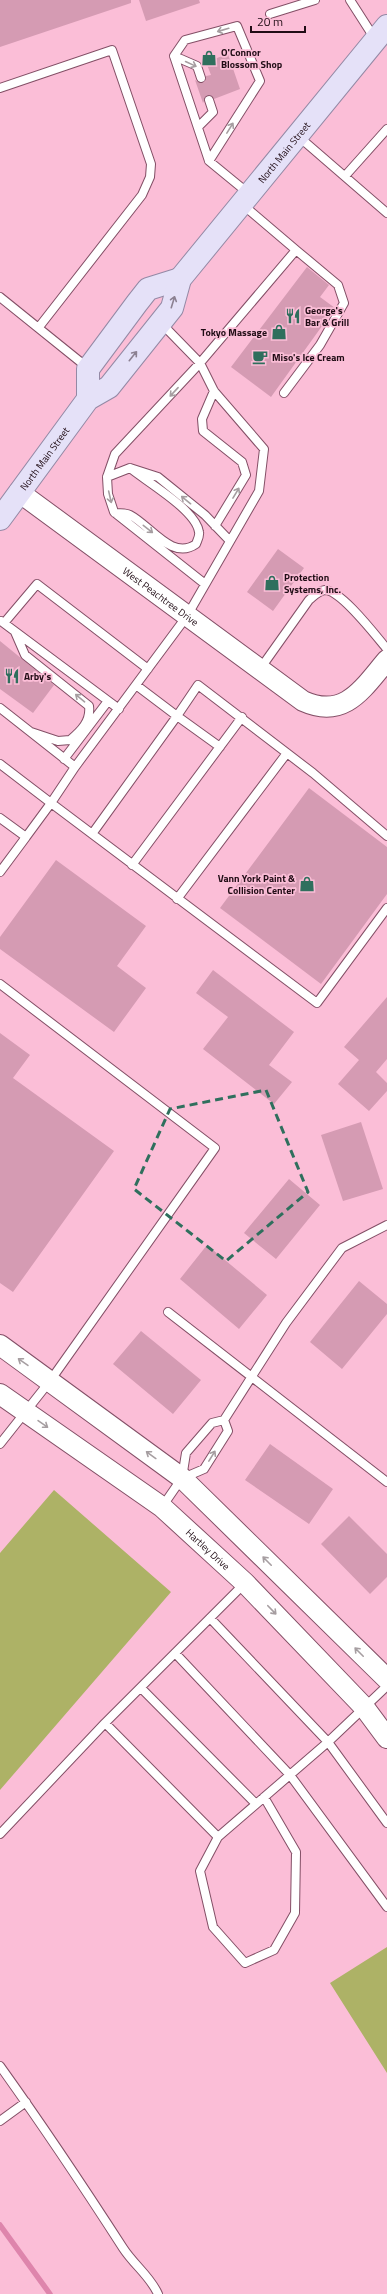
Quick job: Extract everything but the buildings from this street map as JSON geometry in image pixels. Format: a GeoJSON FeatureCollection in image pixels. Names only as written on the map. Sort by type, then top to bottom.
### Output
{"type":"FeatureCollection","features":[{"type":"Feature","properties":{"kind":"main road","name":"North Main Street"},"geometry":{"type":"LineString","coordinates":[[0,519],[88,399],[109,387],[172,308],[180,279],[381,33]]}},
{"type":"Feature","properties":{"kind":"main road"},"geometry":{"type":"LineString","coordinates":[[88,399],[88,369],[148,289],[180,279]]}},
{"type":"Feature","properties":{"kind":"main road"},"geometry":{"type":"LineString","coordinates":[[148,289],[151,311],[160,322]]}},
{"type":"Feature","properties":{"kind":"main road"},"geometry":{"type":"LineString","coordinates":[[88,369],[103,376],[108,381],[109,387]]}},
{"type":"Feature","properties":{"kind":"street","name":"West Peachtree Drive"},"geometry":{"type":"LineString","coordinates":[[19,492],[303,701],[312,705],[330,708],[348,702],[356,696],[387,660]]}},
{"type":"Feature","properties":{"kind":"street"},"geometry":{"type":"LineString","coordinates":[[0,1345],[182,1478],[387,1679]]}},
{"type":"Feature","properties":{"kind":"street","name":"Hartley Drive"},"geometry":{"type":"LineString","coordinates":[[0,1394],[162,1507],[245,1582],[364,1707],[387,1738]]}},
{"type":"Feature","properties":{"kind":"lane"},"geometry":{"type":"LineString","coordinates":[[270,14],[315,0]]}},
{"type":"Feature","properties":{"kind":"lane"},"geometry":{"type":"LineString","coordinates":[[350,0],[381,33]]}},
{"type":"Feature","properties":{"kind":"lane"},"geometry":{"type":"LineString","coordinates":[[174,56],[185,40],[237,26],[260,81],[209,161]]}},
{"type":"Feature","properties":{"kind":"lane"},"geometry":{"type":"LineString","coordinates":[[0,88],[112,50],[151,164],[150,176],[142,195],[39,327]]}},
{"type":"Feature","properties":{"kind":"lane"},"geometry":{"type":"LineString","coordinates":[[174,56],[197,66],[201,78]]}},
{"type":"Feature","properties":{"kind":"lane"},"geometry":{"type":"LineString","coordinates":[[174,56],[209,161],[296,250],[338,285],[344,303],[320,345],[284,393]]}},
{"type":"Feature","properties":{"kind":"lane"},"geometry":{"type":"LineString","coordinates":[[198,127],[213,112],[209,100]]}},
{"type":"Feature","properties":{"kind":"lane"},"geometry":{"type":"LineString","coordinates":[[345,176],[387,129]]}},
{"type":"Feature","properties":{"kind":"lane"},"geometry":{"type":"LineString","coordinates":[[297,135],[387,213]]}},
{"type":"Feature","properties":{"kind":"lane"},"geometry":{"type":"LineString","coordinates":[[205,584],[114,512],[108,494],[107,477],[115,454],[200,363],[296,250]]}},
{"type":"Feature","properties":{"kind":"lane"},"geometry":{"type":"LineString","coordinates":[[0,297],[39,327],[88,369]]}},
{"type":"Feature","properties":{"kind":"lane"},"geometry":{"type":"LineString","coordinates":[[0,872],[51,803],[75,767],[187,616],[259,490],[264,449],[214,391],[200,363],[160,322]]}},
{"type":"Feature","properties":{"kind":"lane"},"geometry":{"type":"LineString","coordinates":[[214,391],[202,419],[203,431],[242,462],[246,475],[215,526]]}},
{"type":"Feature","properties":{"kind":"lane"},"geometry":{"type":"LineString","coordinates":[[107,477],[130,468],[158,478],[215,526],[230,541]]}},
{"type":"Feature","properties":{"kind":"lane"},"geometry":{"type":"LineString","coordinates":[[114,512],[129,515],[163,541],[179,550],[188,550],[196,544],[199,533],[192,518],[172,500],[130,468]]}},
{"type":"Feature","properties":{"kind":"lane"},"geometry":{"type":"LineString","coordinates":[[119,709],[2,622],[37,584],[148,669]]}},
{"type":"Feature","properties":{"kind":"lane"},"geometry":{"type":"LineString","coordinates":[[260,669],[309,600],[318,592],[326,590],[337,595],[387,649]]}},
{"type":"Feature","properties":{"kind":"lane"},"geometry":{"type":"LineString","coordinates":[[15,632],[25,655],[89,706],[90,713],[87,722],[70,740],[58,741],[31,732]]}},
{"type":"Feature","properties":{"kind":"lane"},"geometry":{"type":"LineString","coordinates":[[136,685],[220,747]]}},
{"type":"Feature","properties":{"kind":"lane"},"geometry":{"type":"LineString","coordinates":[[92,834],[198,685],[242,717],[387,836]]}},
{"type":"Feature","properties":{"kind":"lane"},"geometry":{"type":"LineString","coordinates":[[64,759],[108,701]]}},
{"type":"Feature","properties":{"kind":"lane"},"geometry":{"type":"LineString","coordinates":[[0,708],[75,767]]}},
{"type":"Feature","properties":{"kind":"lane"},"geometry":{"type":"LineString","coordinates":[[132,864],[242,717]]}},
{"type":"Feature","properties":{"kind":"lane"},"geometry":{"type":"LineString","coordinates":[[177,899],[287,753]]}},
{"type":"Feature","properties":{"kind":"lane"},"geometry":{"type":"LineString","coordinates":[[0,764],[177,899],[317,1003],[387,908]]}},
{"type":"Feature","properties":{"kind":"lane"},"geometry":{"type":"LineString","coordinates":[[0,818],[26,837]]}},
{"type":"Feature","properties":{"kind":"lane"},"geometry":{"type":"LineString","coordinates":[[0,984],[215,1148],[50,1381],[0,1444]]}},
{"type":"Feature","properties":{"kind":"lane"},"geometry":{"type":"LineString","coordinates":[[162,1507],[182,1478],[186,1453],[212,1423],[224,1420],[286,1323],[342,1248],[387,1225]]}},
{"type":"Feature","properties":{"kind":"lane"},"geometry":{"type":"LineString","coordinates":[[168,1312],[387,1482]]}},
{"type":"Feature","properties":{"kind":"lane"},"geometry":{"type":"LineString","coordinates":[[182,1478],[204,1469],[228,1431],[224,1420]]}},
{"type":"Feature","properties":{"kind":"lane"},"geometry":{"type":"LineString","coordinates":[[0,1834],[105,1723],[245,1582]]}},
{"type":"Feature","properties":{"kind":"lane"},"geometry":{"type":"LineString","coordinates":[[210,1618],[328,1742],[387,1823]]}},
{"type":"Feature","properties":{"kind":"lane"},"geometry":{"type":"LineString","coordinates":[[175,1653],[290,1774],[387,1907]]}},
{"type":"Feature","properties":{"kind":"lane"},"geometry":{"type":"LineString","coordinates":[[264,1797],[296,1852],[295,1913],[274,1950],[244,1963],[213,1927],[200,1871],[218,1837],[290,1774],[328,1742],[387,1686]]}},
{"type":"Feature","properties":{"kind":"lane"},"geometry":{"type":"LineString","coordinates":[[141,1688],[256,1804]]}},
{"type":"Feature","properties":{"kind":"lane"},"geometry":{"type":"LineString","coordinates":[[105,1723],[218,1837]]}},
{"type":"Feature","properties":{"kind":"lane"},"geometry":{"type":"LineString","coordinates":[[0,2066],[26,2102],[125,2252],[153,2283],[158,2294]]}},
{"type":"Feature","properties":{"kind":"lane"},"geometry":{"type":"LineString","coordinates":[[0,2121],[26,2102]]}},
{"type":"Feature","properties":{"kind":"highlighted area"},"geometry":{"type":"Polygon","coordinates":[[[266,1090],[308,1192],[226,1261],[134,1189],[170,1109],[266,1090]]]}},
{"type":"Feature","properties":{"kind":"green space"},"geometry":{"type":"Polygon","coordinates":[[[54,1490],[171,1592],[0,1790],[0,1553],[54,1490]]]}},
{"type":"Feature","properties":{"kind":"green space"},"geometry":{"type":"Polygon","coordinates":[[[387,1947],[387,2073],[330,1983],[387,1947]]]}},
{"type":"Feature","properties":{"kind":"waterway"},"geometry":{"type":"LineString","coordinates":[[0,2225],[50,2294]]}},
{"type":"Feature","properties":{"kind":"place","name":"O'Connor Blossom Shop"},"geometry":{"type":"Point","coordinates":[209,58]}},
{"type":"Feature","properties":{"kind":"place","name":"George's Bar & Grill"},"geometry":{"type":"Point","coordinates":[293,316]}},
{"type":"Feature","properties":{"kind":"place","name":"Tokyo Massage"},"geometry":{"type":"Point","coordinates":[279,332]}},
{"type":"Feature","properties":{"kind":"place","name":"Miso's Ice Cream"},"geometry":{"type":"Point","coordinates":[260,357]}},
{"type":"Feature","properties":{"kind":"place","name":"Protection Systems, Inc."},"geometry":{"type":"Point","coordinates":[272,583]}},
{"type":"Feature","properties":{"kind":"place","name":"Arby's"},"geometry":{"type":"Point","coordinates":[12,676]}},
{"type":"Feature","properties":{"kind":"place","name":"Vann York Paint & Collision Center"},"geometry":{"type":"Point","coordinates":[307,884]}}]}
